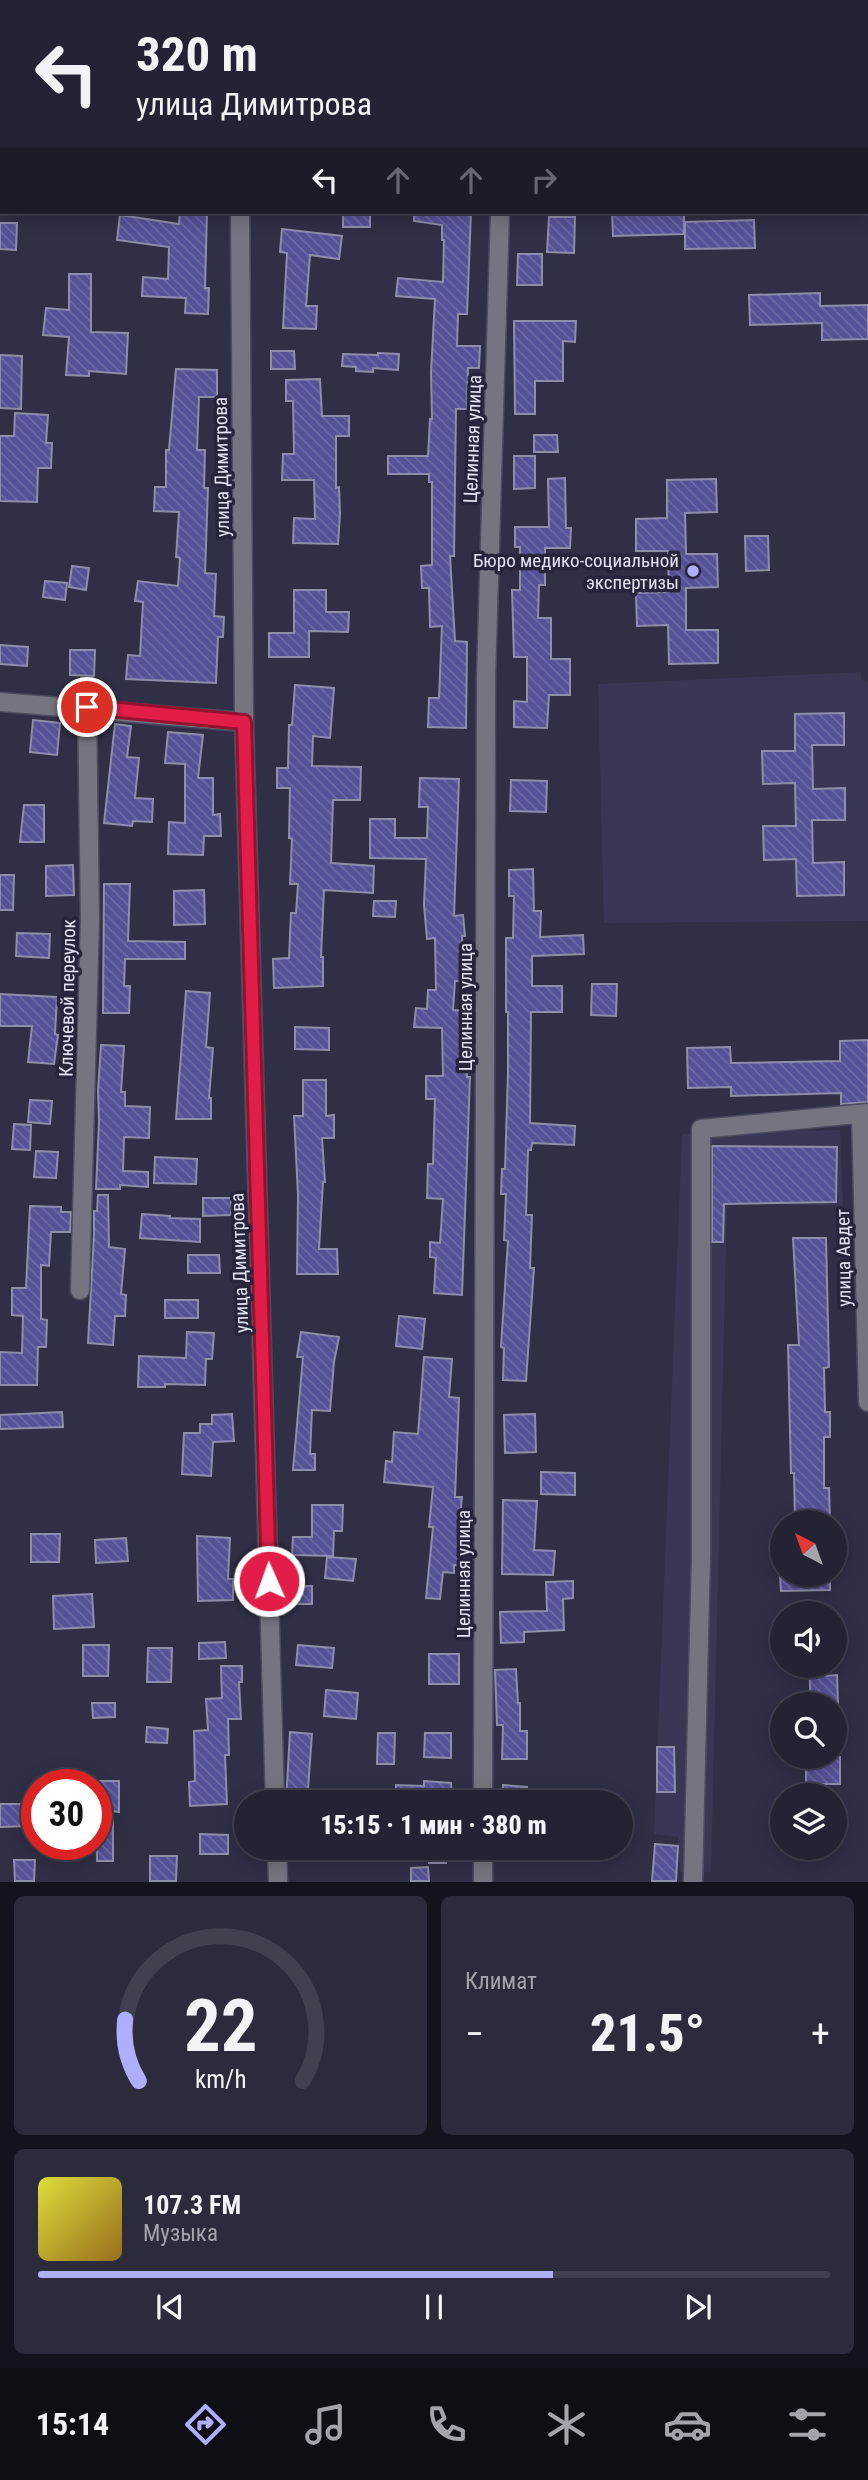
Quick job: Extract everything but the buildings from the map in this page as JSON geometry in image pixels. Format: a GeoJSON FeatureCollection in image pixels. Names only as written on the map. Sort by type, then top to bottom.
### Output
{"type":"FeatureCollection","features":[{"type":"Feature","properties":{"kind":"street","name":"улица Димитрова"},"geometry":{"type":"LineString","coordinates":[[240,214],[244,722],[275,1790]]}},
{"type":"Feature","properties":{"kind":"street","name":"Целинная улица"},"geometry":{"type":"LineString","coordinates":[[483,1790],[486,677],[500,214]]}},
{"type":"Feature","properties":{"kind":"street"},"geometry":{"type":"LineString","coordinates":[[0,702],[87,707],[244,722]]}},
{"type":"Feature","properties":{"kind":"street","name":"Ключевой переулок"},"geometry":{"type":"LineString","coordinates":[[80,1290],[90,919],[87,707]]}},
{"type":"Feature","properties":{"kind":"street"},"geometry":{"type":"LineString","coordinates":[[693,1881],[701,1555],[701,1129],[864,1114]]}},
{"type":"Feature","properties":{"kind":"street","name":"улица Авдет"},"geometry":{"type":"LineString","coordinates":[[864,1114],[868,1402]]}},
{"type":"Feature","properties":{"kind":"street"},"geometry":{"type":"LineString","coordinates":[[277,1860],[278,1881]]}},
{"type":"Feature","properties":{"kind":"street"},"geometry":{"type":"LineString","coordinates":[[483,1860],[483,1881]]}},
{"type":"Feature","properties":{"kind":"shaded area"},"geometry":{"type":"Polygon","coordinates":[[[861,672],[862,680],[868,682],[868,921],[604,923],[598,684],[861,672]]]}},
{"type":"Feature","properties":{"kind":"shaded area"},"geometry":{"type":"Polygon","coordinates":[[[840,1130],[843,1206],[727,1203],[711,1872],[680,1872],[678,1837],[654,1834],[682,1134],[840,1130]]]}},
{"type":"Feature","properties":{"kind":"place","name":"Бюро медико-социальной экспертизы"},"geometry":{"type":"Point","coordinates":[693,571]}},
{"type":"Feature","properties":{"kind":"route"},"geometry":{"type":"LineString","coordinates":[[87,707],[244,722],[269,1581]]}}]}
